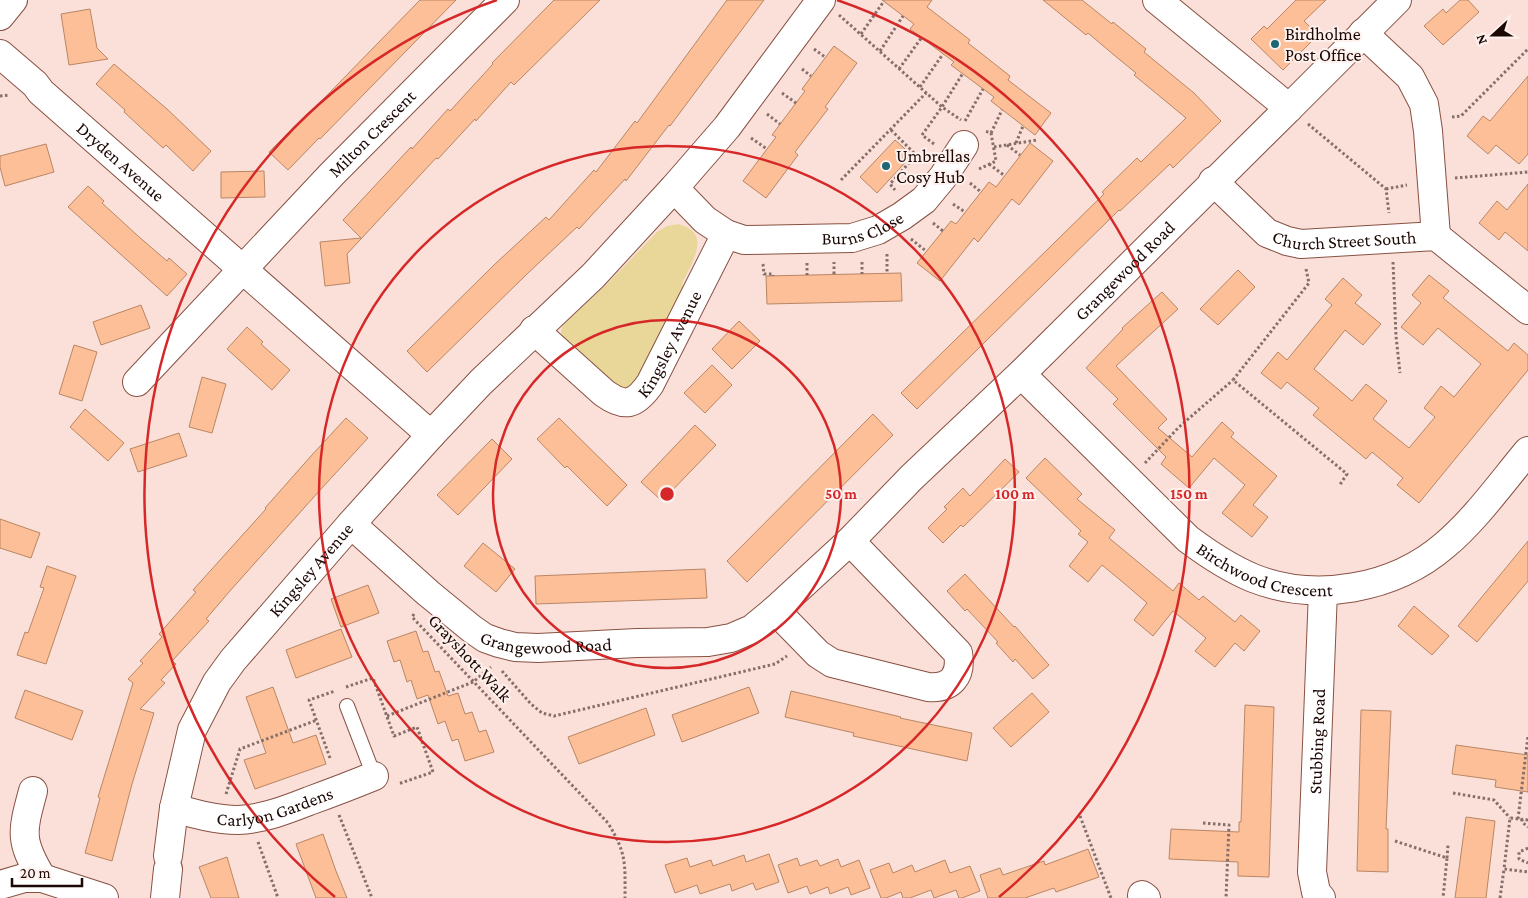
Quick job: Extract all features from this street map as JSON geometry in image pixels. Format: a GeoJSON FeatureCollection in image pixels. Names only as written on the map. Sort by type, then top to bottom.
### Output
{"type":"FeatureCollection","features":[{"type":"Feature","properties":{"kind":"street"},"geometry":{"type":"LineString","coordinates":[[0,16],[13,0]]}},
{"type":"Feature","properties":{"kind":"street","name":"Milton Crescent"},"geometry":{"type":"LineString","coordinates":[[242,270],[332,174],[505,0]]}},
{"type":"Feature","properties":{"kind":"street"},"geometry":{"type":"LineString","coordinates":[[1157,0],[1289,108]]}},
{"type":"Feature","properties":{"kind":"street","name":"Grangewood Road"},"geometry":{"type":"LineString","coordinates":[[351,524],[428,593],[485,638],[514,647],[538,648],[637,643],[708,642],[731,638],[752,629],[850,541],[912,478],[1021,374],[1396,0]]}},
{"type":"Feature","properties":{"kind":"street","name":"Kingsley Avenue"},"geometry":{"type":"LineString","coordinates":[[165,898],[174,808],[192,730],[217,682],[233,660],[431,435],[481,382],[593,276],[674,188],[828,5]]}},
{"type":"Feature","properties":{"kind":"street","name":"Church Street South"},"geometry":{"type":"LineString","coordinates":[[1363,33],[1410,77],[1424,104],[1436,236]]}},
{"type":"Feature","properties":{"kind":"street","name":"Dryden Avenue"},"geometry":{"type":"LineString","coordinates":[[0,54],[242,270],[431,435]]}},
{"type":"Feature","properties":{"kind":"street","name":"Burns Close"},"geometry":{"type":"LineString","coordinates":[[726,234],[744,240],[852,238],[878,230],[924,200],[943,177],[964,133]]}},
{"type":"Feature","properties":{"kind":"street","name":"Church Street South"},"geometry":{"type":"LineString","coordinates":[[1213,181],[1267,233],[1287,242],[1301,244],[1436,236],[1528,310]]}},
{"type":"Feature","properties":{"kind":"street"},"geometry":{"type":"LineString","coordinates":[[674,188],[704,220],[726,234]]}},
{"type":"Feature","properties":{"kind":"street","name":"Kingsley Avenue"},"geometry":{"type":"LineString","coordinates":[[534,330],[604,393],[616,402],[629,403],[641,396],[650,384],[726,234]]}},
{"type":"Feature","properties":{"kind":"street"},"geometry":{"type":"LineString","coordinates":[[136,382],[242,270]]}},
{"type":"Feature","properties":{"kind":"street","name":"Birchwood Crescent"},"geometry":{"type":"LineString","coordinates":[[1021,374],[1188,539],[1215,559],[1253,578],[1286,587],[1323,591],[1350,588],[1383,580],[1408,570],[1445,546],[1466,525],[1528,451]]}},
{"type":"Feature","properties":{"kind":"street"},"geometry":{"type":"LineString","coordinates":[[775,610],[806,643],[832,663],[928,687],[942,686],[958,675],[960,665],[958,653],[850,541]]}},
{"type":"Feature","properties":{"kind":"street","name":"Stubbing Road"},"geometry":{"type":"LineString","coordinates":[[1312,896],[1323,591]]}},
{"type":"Feature","properties":{"kind":"street","name":"Carlyon Gardens"},"geometry":{"type":"LineString","coordinates":[[174,808],[219,818],[249,819],[276,814],[374,776]]}},
{"type":"Feature","properties":{"kind":"street"},"geometry":{"type":"LineString","coordinates":[[33,791],[23,835],[30,857],[42,878]]}},
{"type":"Feature","properties":{"kind":"street"},"geometry":{"type":"LineString","coordinates":[[0,885],[24,878],[42,878],[104,898]]}},
{"type":"Feature","properties":{"kind":"lane"},"geometry":{"type":"LineString","coordinates":[[347,706],[374,776]]}},
{"type":"Feature","properties":{"kind":"path"},"geometry":{"type":"LineString","coordinates":[[861,34],[884,1]]}},
{"type":"Feature","properties":{"kind":"path"},"geometry":{"type":"LineString","coordinates":[[828,5],[942,108]]}},
{"type":"Feature","properties":{"kind":"path"},"geometry":{"type":"LineString","coordinates":[[880,51],[903,16]]}},
{"type":"Feature","properties":{"kind":"path"},"geometry":{"type":"LineString","coordinates":[[899,69],[922,38]]}},
{"type":"Feature","properties":{"kind":"path"},"geometry":{"type":"LineString","coordinates":[[1426,119],[1461,116],[1528,49]]}},
{"type":"Feature","properties":{"kind":"path"},"geometry":{"type":"LineString","coordinates":[[920,87],[943,54]]}},
{"type":"Feature","properties":{"kind":"path"},"geometry":{"type":"LineString","coordinates":[[936,151],[934,144],[922,135],[942,108],[963,74]]}},
{"type":"Feature","properties":{"kind":"path"},"geometry":{"type":"LineString","coordinates":[[775,88],[796,103]]}},
{"type":"Feature","properties":{"kind":"path"},"geometry":{"type":"LineString","coordinates":[[964,133],[983,89]]}},
{"type":"Feature","properties":{"kind":"path"},"geometry":{"type":"LineString","coordinates":[[841,180],[926,93]]}},
{"type":"Feature","properties":{"kind":"path"},"geometry":{"type":"LineString","coordinates":[[1289,108],[1386,189],[1392,238],[1396,336],[1400,374]]}},
{"type":"Feature","properties":{"kind":"path"},"geometry":{"type":"LineString","coordinates":[[991,133],[1002,110]]}},
{"type":"Feature","properties":{"kind":"path"},"geometry":{"type":"LineString","coordinates":[[766,114],[780,124]]}},
{"type":"Feature","properties":{"kind":"path"},"geometry":{"type":"LineString","coordinates":[[1016,143],[1023,126]]}},
{"type":"Feature","properties":{"kind":"path"},"geometry":{"type":"LineString","coordinates":[[891,130],[916,155],[890,184],[900,196]]}},
{"type":"Feature","properties":{"kind":"path"},"geometry":{"type":"LineString","coordinates":[[748,135],[767,149]]}},
{"type":"Feature","properties":{"kind":"path"},"geometry":{"type":"LineString","coordinates":[[994,147],[1037,140]]}},
{"type":"Feature","properties":{"kind":"path"},"geometry":{"type":"LineString","coordinates":[[1007,145],[1020,156]]}},
{"type":"Feature","properties":{"kind":"path"},"geometry":{"type":"LineString","coordinates":[[989,164],[1005,176]]}},
{"type":"Feature","properties":{"kind":"path"},"geometry":{"type":"LineString","coordinates":[[968,182],[981,192]]}},
{"type":"Feature","properties":{"kind":"path"},"geometry":{"type":"LineString","coordinates":[[906,235],[926,252]]}},
{"type":"Feature","properties":{"kind":"path"},"geometry":{"type":"LineString","coordinates":[[1128,480],[1179,426],[1234,380],[1310,284],[1301,244]]}},
{"type":"Feature","properties":{"kind":"path"},"geometry":{"type":"LineString","coordinates":[[887,245],[887,273]]}},
{"type":"Feature","properties":{"kind":"path"},"geometry":{"type":"LineString","coordinates":[[763,254],[764,274],[773,274],[773,276]]}},
{"type":"Feature","properties":{"kind":"path"},"geometry":{"type":"LineString","coordinates":[[1234,380],[1347,474],[1339,486]]}},
{"type":"Feature","properties":{"kind":"path","name":"Grayshott Walk"},"geometry":{"type":"LineString","coordinates":[[428,593],[412,617],[608,823],[619,840],[624,855],[625,898]]}},
{"type":"Feature","properties":{"kind":"path"},"geometry":{"type":"LineString","coordinates":[[501,670],[531,704],[542,713],[554,716],[775,664],[806,643]]}},
{"type":"Feature","properties":{"kind":"path"},"geometry":{"type":"LineString","coordinates":[[387,716],[473,682]]}},
{"type":"Feature","properties":{"kind":"path"},"geometry":{"type":"LineString","coordinates":[[219,818],[240,749],[317,720]]}},
{"type":"Feature","properties":{"kind":"path"},"geometry":{"type":"LineString","coordinates":[[1528,736],[1520,819],[1528,827]]}},
{"type":"Feature","properties":{"kind":"path"},"geometry":{"type":"LineString","coordinates":[[330,793],[372,898]]}},
{"type":"Feature","properties":{"kind":"path"},"geometry":{"type":"LineString","coordinates":[[1453,793],[1494,800],[1510,818],[1528,820]]}},
{"type":"Feature","properties":{"kind":"path"},"geometry":{"type":"LineString","coordinates":[[1080,816],[1111,898]]}},
{"type":"Feature","properties":{"kind":"path"},"geometry":{"type":"LineString","coordinates":[[1500,898],[1510,818]]}},
{"type":"Feature","properties":{"kind":"path"},"geometry":{"type":"LineString","coordinates":[[249,819],[278,898]]}},
{"type":"Feature","properties":{"kind":"path"},"geometry":{"type":"LineString","coordinates":[[1202,824],[1229,825],[1226,898]]}},
{"type":"Feature","properties":{"kind":"path"},"geometry":{"type":"LineString","coordinates":[[1395,841],[1447,858]]}},
{"type":"Feature","properties":{"kind":"path"},"geometry":{"type":"LineString","coordinates":[[1442,898],[1448,845]]}},
{"type":"Feature","properties":{"kind":"path"},"geometry":{"type":"LineString","coordinates":[[1528,848],[1518,852],[1519,859],[1528,863]]}},
{"type":"Feature","properties":{"kind":"path"},"geometry":{"type":"LineString","coordinates":[[1504,869],[1528,872]]}},
{"type":"Feature","properties":{"kind":"shaded area"},"geometry":{"type":"Polygon","coordinates":[[[678,224],[689,228],[695,234],[697,241],[697,249],[682,284],[688,290],[648,372],[630,389],[620,391],[565,345],[561,333],[562,326],[607,284],[657,232],[667,226],[678,224]]]}},
{"type":"Feature","properties":{"kind":"building"},"geometry":{"type":"Polygon","coordinates":[[[420,0],[456,0],[288,170],[269,152],[296,127],[420,0]]]}},
{"type":"Feature","properties":{"kind":"building"},"geometry":{"type":"Polygon","coordinates":[[[554,0],[600,0],[514,85],[511,82],[476,121],[475,119],[438,159],[436,158],[347,254],[350,283],[325,286],[320,242],[361,238],[343,220],[448,109],[450,111],[492,63],[554,0]]]}},
{"type":"Feature","properties":{"kind":"building"},"geometry":{"type":"Polygon","coordinates":[[[727,0],[764,0],[670,126],[626,181],[625,179],[579,229],[577,227],[527,274],[427,372],[407,351],[495,264],[546,217],[549,220],[594,170],[596,172],[635,121],[637,123],[727,0]]]}},
{"type":"Feature","properties":{"kind":"building"},"geometry":{"type":"Polygon","coordinates":[[[882,0],[932,0],[927,7],[970,40],[968,43],[1010,76],[1008,80],[1051,113],[1035,135],[991,101],[994,97],[951,65],[954,62],[910,29],[914,24],[882,0]]]}},
{"type":"Feature","properties":{"kind":"building"},"geometry":{"type":"Polygon","coordinates":[[[1043,0],[1082,0],[1146,49],[1144,52],[1194,93],[1221,121],[1173,168],[1170,164],[1119,210],[917,409],[901,393],[1104,194],[1102,192],[1137,158],[1141,162],[1186,118],[1134,75],[1136,73],[1088,33],[1086,35],[1043,0]]]}},
{"type":"Feature","properties":{"kind":"building"},"geometry":{"type":"Polygon","coordinates":[[[1296,0],[1326,0],[1304,21],[1318,35],[1283,70],[1251,39],[1264,26],[1267,29],[1296,0]]]}},
{"type":"Feature","properties":{"kind":"building"},"geometry":{"type":"Polygon","coordinates":[[[1460,0],[1468,0],[1479,12],[1443,45],[1424,26],[1443,9],[1446,13],[1460,0]]]}},
{"type":"Feature","properties":{"kind":"building"},"geometry":{"type":"Polygon","coordinates":[[[90,9],[97,48],[108,59],[69,65],[61,14],[90,9]]]}},
{"type":"Feature","properties":{"kind":"building"},"geometry":{"type":"Polygon","coordinates":[[[834,46],[857,63],[825,107],[828,109],[795,152],[798,155],[766,198],[743,181],[776,137],[772,135],[805,91],[802,89],[834,46]]]}},
{"type":"Feature","properties":{"kind":"building"},"geometry":{"type":"Polygon","coordinates":[[[114,64],[167,109],[211,151],[193,171],[166,145],[163,148],[96,84],[114,64]]]}},
{"type":"Feature","properties":{"kind":"building"},"geometry":{"type":"Polygon","coordinates":[[[1528,76],[1528,154],[1519,164],[1496,145],[1488,154],[1467,136],[1483,116],[1490,121],[1528,76]]]}},
{"type":"Feature","properties":{"kind":"building","name":"Umbrellas Cosy Hub"},"geometry":{"type":"Polygon","coordinates":[[[895,140],[912,155],[877,193],[860,177],[895,140]]]}},
{"type":"Feature","properties":{"kind":"building"},"geometry":{"type":"Polygon","coordinates":[[[1030,143],[1053,161],[1019,205],[1012,199],[978,242],[974,238],[940,281],[917,263],[951,221],[956,224],[989,182],[996,187],[1030,143]]]}},
{"type":"Feature","properties":{"kind":"building"},"geometry":{"type":"Polygon","coordinates":[[[46,144],[54,172],[5,186],[0,167],[0,156],[46,144]]]}},
{"type":"Feature","properties":{"kind":"building"},"geometry":{"type":"Polygon","coordinates":[[[264,171],[265,197],[221,198],[221,172],[264,171]]]}},
{"type":"Feature","properties":{"kind":"building"},"geometry":{"type":"Polygon","coordinates":[[[1528,184],[1528,251],[1505,232],[1499,240],[1479,223],[1497,201],[1507,210],[1528,184]]]}},
{"type":"Feature","properties":{"kind":"building"},"geometry":{"type":"Polygon","coordinates":[[[88,186],[104,201],[102,203],[138,236],[167,261],[169,258],[187,274],[167,296],[68,207],[88,186]]]}},
{"type":"Feature","properties":{"kind":"building"},"geometry":{"type":"Polygon","coordinates":[[[1238,270],[1255,287],[1218,325],[1200,309],[1238,270]]]}},
{"type":"Feature","properties":{"kind":"building"},"geometry":{"type":"Polygon","coordinates":[[[901,273],[902,301],[767,304],[766,276],[901,273]]]}},
{"type":"Feature","properties":{"kind":"building"},"geometry":{"type":"Polygon","coordinates":[[[1429,275],[1449,291],[1443,298],[1508,351],[1514,343],[1528,355],[1528,370],[1419,503],[1397,485],[1403,478],[1372,452],[1366,459],[1313,415],[1319,408],[1287,382],[1281,389],[1261,373],[1278,352],[1287,360],[1332,305],[1325,299],[1343,278],[1362,295],[1355,303],[1381,324],[1363,345],[1345,330],[1314,369],[1352,401],[1366,384],[1387,401],[1373,419],[1409,448],[1435,417],[1424,408],[1441,386],[1454,397],[1481,364],[1438,328],[1423,345],[1401,327],[1421,303],[1412,295],[1429,275]]]}},
{"type":"Feature","properties":{"kind":"building"},"geometry":{"type":"Polygon","coordinates":[[[1162,292],[1178,309],[1116,366],[1167,419],[1158,428],[1192,457],[1222,422],[1234,433],[1231,437],[1277,476],[1253,505],[1268,517],[1252,537],[1222,513],[1245,485],[1214,458],[1189,488],[1161,464],[1166,457],[1113,404],[1118,399],[1086,368],[1122,328],[1162,292]]]}},
{"type":"Feature","properties":{"kind":"building"},"geometry":{"type":"Polygon","coordinates":[[[141,305],[150,328],[101,345],[93,322],[141,305]]]}},
{"type":"Feature","properties":{"kind":"building"},"geometry":{"type":"Polygon","coordinates":[[[739,321],[760,341],[732,369],[712,349],[739,321]]]}},
{"type":"Feature","properties":{"kind":"building"},"geometry":{"type":"Polygon","coordinates":[[[247,327],[263,342],[261,344],[290,370],[272,390],[227,349],[247,327]]]}},
{"type":"Feature","properties":{"kind":"building"},"geometry":{"type":"Polygon","coordinates":[[[74,345],[97,352],[82,401],[59,394],[74,345]]]}},
{"type":"Feature","properties":{"kind":"building"},"geometry":{"type":"Polygon","coordinates":[[[712,365],[732,385],[705,413],[684,393],[712,365]]]}},
{"type":"Feature","properties":{"kind":"building"},"geometry":{"type":"Polygon","coordinates":[[[202,377],[226,384],[212,433],[189,427],[202,377]]]}},
{"type":"Feature","properties":{"kind":"building"},"geometry":{"type":"Polygon","coordinates":[[[85,409],[124,443],[108,461],[70,427],[85,409]]]}},
{"type":"Feature","properties":{"kind":"building"},"geometry":{"type":"Polygon","coordinates":[[[873,414],[893,435],[747,582],[727,561],[873,414]]]}},
{"type":"Feature","properties":{"kind":"building"},"geometry":{"type":"Polygon","coordinates":[[[346,418],[368,438],[229,592],[206,619],[209,621],[172,661],[176,664],[161,680],[165,683],[140,709],[154,713],[132,784],[112,861],[85,853],[100,798],[98,797],[133,683],[128,679],[143,663],[140,661],[162,637],[159,634],[196,592],[193,590],[346,418]]]}},
{"type":"Feature","properties":{"kind":"building"},"geometry":{"type":"Polygon","coordinates":[[[559,418],[627,485],[607,506],[567,466],[565,468],[537,439],[559,418]]]}},
{"type":"Feature","properties":{"kind":"building"},"geometry":{"type":"Polygon","coordinates":[[[695,425],[716,445],[662,501],[641,482],[695,425]]]}},
{"type":"Feature","properties":{"kind":"building"},"geometry":{"type":"Polygon","coordinates":[[[179,433],[187,456],[138,472],[130,449],[179,433]]]}},
{"type":"Feature","properties":{"kind":"building"},"geometry":{"type":"Polygon","coordinates":[[[492,439],[512,459],[458,515],[437,495],[492,439]]]}},
{"type":"Feature","properties":{"kind":"building"},"geometry":{"type":"Polygon","coordinates":[[[1045,458],[1082,494],[1077,499],[1115,530],[1109,538],[1173,591],[1179,583],[1199,600],[1203,596],[1235,622],[1241,615],[1260,631],[1244,651],[1235,643],[1215,667],[1195,651],[1206,638],[1173,611],[1153,636],[1134,620],[1147,603],[1125,584],[1102,565],[1088,582],[1069,566],[1088,542],[1078,534],[1081,531],[1026,478],[1045,458]]]}},
{"type":"Feature","properties":{"kind":"building"},"geometry":{"type":"Polygon","coordinates":[[[1005,459],[1019,472],[963,527],[961,525],[943,543],[928,528],[947,509],[944,507],[963,488],[970,496],[1005,459]]]}},
{"type":"Feature","properties":{"kind":"building"},"geometry":{"type":"Polygon","coordinates":[[[0,519],[40,533],[31,558],[0,548],[0,519]]]}},
{"type":"Feature","properties":{"kind":"building"},"geometry":{"type":"Polygon","coordinates":[[[1528,541],[1528,581],[1477,642],[1458,626],[1528,541]]]}},
{"type":"Feature","properties":{"kind":"building"},"geometry":{"type":"Polygon","coordinates":[[[483,543],[515,569],[496,592],[464,566],[483,543]]]}},
{"type":"Feature","properties":{"kind":"building"},"geometry":{"type":"Polygon","coordinates":[[[47,566],[76,576],[46,664],[17,655],[25,632],[28,633],[44,588],[40,587],[47,566]]]}},
{"type":"Feature","properties":{"kind":"building"},"geometry":{"type":"Polygon","coordinates":[[[705,569],[707,598],[536,604],[535,576],[705,569]]]}},
{"type":"Feature","properties":{"kind":"building"},"geometry":{"type":"Polygon","coordinates":[[[965,574],[1049,665],[1033,679],[1015,659],[1013,662],[996,643],[998,642],[947,591],[965,574]]]}},
{"type":"Feature","properties":{"kind":"building"},"geometry":{"type":"Polygon","coordinates":[[[368,585],[379,613],[341,627],[331,599],[368,585]]]}},
{"type":"Feature","properties":{"kind":"building"},"geometry":{"type":"Polygon","coordinates":[[[1414,606],[1449,636],[1432,655],[1398,626],[1414,606]]]}},
{"type":"Feature","properties":{"kind":"building"},"geometry":{"type":"Polygon","coordinates":[[[341,629],[352,657],[296,678],[286,650],[341,629]]]}},
{"type":"Feature","properties":{"kind":"building"},"geometry":{"type":"Polygon","coordinates":[[[416,631],[423,652],[428,651],[435,672],[439,671],[448,696],[458,693],[465,714],[472,712],[479,732],[486,730],[494,752],[465,761],[458,739],[452,741],[445,721],[438,724],[428,695],[417,699],[411,680],[407,682],[400,660],[394,662],[387,641],[416,631]]]}},
{"type":"Feature","properties":{"kind":"building"},"geometry":{"type":"Polygon","coordinates":[[[273,687],[293,743],[316,735],[326,764],[255,789],[244,760],[266,753],[246,697],[273,687]]]}},
{"type":"Feature","properties":{"kind":"building"},"geometry":{"type":"Polygon","coordinates":[[[749,687],[759,713],[682,742],[672,715],[749,687]]]}},
{"type":"Feature","properties":{"kind":"building"},"geometry":{"type":"Polygon","coordinates":[[[25,690],[83,711],[72,740],[15,718],[25,690]]]}},
{"type":"Feature","properties":{"kind":"building"},"geometry":{"type":"Polygon","coordinates":[[[791,691],[900,718],[972,733],[967,761],[853,736],[854,733],[785,717],[791,691]]]}},
{"type":"Feature","properties":{"kind":"building"},"geometry":{"type":"Polygon","coordinates":[[[1032,693],[1049,712],[1011,747],[993,728],[1032,693]]]}},
{"type":"Feature","properties":{"kind":"building"},"geometry":{"type":"Polygon","coordinates":[[[1245,705],[1274,707],[1269,877],[1238,876],[1238,862],[1169,859],[1171,829],[1239,832],[1239,822],[1241,822],[1245,705]]]}},
{"type":"Feature","properties":{"kind":"building"},"geometry":{"type":"Polygon","coordinates":[[[646,708],[655,735],[579,764],[568,737],[646,708]]]}},
{"type":"Feature","properties":{"kind":"building"},"geometry":{"type":"Polygon","coordinates":[[[1361,710],[1391,711],[1386,829],[1388,829],[1388,872],[1357,871],[1361,710]]]}},
{"type":"Feature","properties":{"kind":"building"},"geometry":{"type":"Polygon","coordinates":[[[1456,745],[1528,755],[1528,792],[1495,787],[1496,780],[1452,774],[1456,745]]]}},
{"type":"Feature","properties":{"kind":"building"},"geometry":{"type":"Polygon","coordinates":[[[1466,817],[1495,821],[1486,898],[1455,898],[1466,817]]]}},
{"type":"Feature","properties":{"kind":"building"},"geometry":{"type":"Polygon","coordinates":[[[323,834],[347,898],[316,898],[296,844],[323,834]]]}},
{"type":"Feature","properties":{"kind":"building"},"geometry":{"type":"Polygon","coordinates":[[[1088,849],[1099,877],[1056,892],[1054,888],[1025,898],[988,898],[980,875],[1000,868],[1003,875],[1044,861],[1045,865],[1088,849]]]}},
{"type":"Feature","properties":{"kind":"building"},"geometry":{"type":"Polygon","coordinates":[[[769,854],[779,882],[756,890],[753,883],[732,891],[730,884],[700,894],[697,885],[675,893],[665,865],[687,858],[690,867],[711,860],[713,866],[744,855],[746,862],[769,854]]]}},
{"type":"Feature","properties":{"kind":"building"},"geometry":{"type":"Polygon","coordinates":[[[227,857],[239,898],[211,898],[199,867],[227,857]]]}},
{"type":"Feature","properties":{"kind":"building"},"geometry":{"type":"Polygon","coordinates":[[[797,858],[800,866],[817,860],[820,866],[838,859],[841,867],[859,860],[870,888],[851,895],[848,887],[830,894],[828,887],[810,894],[807,886],[788,893],[778,865],[797,858]]]}},
{"type":"Feature","properties":{"kind":"building"},"geometry":{"type":"Polygon","coordinates":[[[945,860],[950,873],[970,866],[980,891],[962,898],[959,898],[956,890],[934,898],[931,890],[910,898],[903,898],[901,892],[881,898],[870,870],[889,863],[893,873],[912,865],[915,872],[945,860]]]}},
{"type":"Feature","properties":{"kind":"place","name":"Birdholme Post Office"},"geometry":{"type":"Point","coordinates":[1275,44]}},
{"type":"Feature","properties":{"kind":"place","name":"Umbrellas Cosy Hub"},"geometry":{"type":"Point","coordinates":[886,166]}}]}
